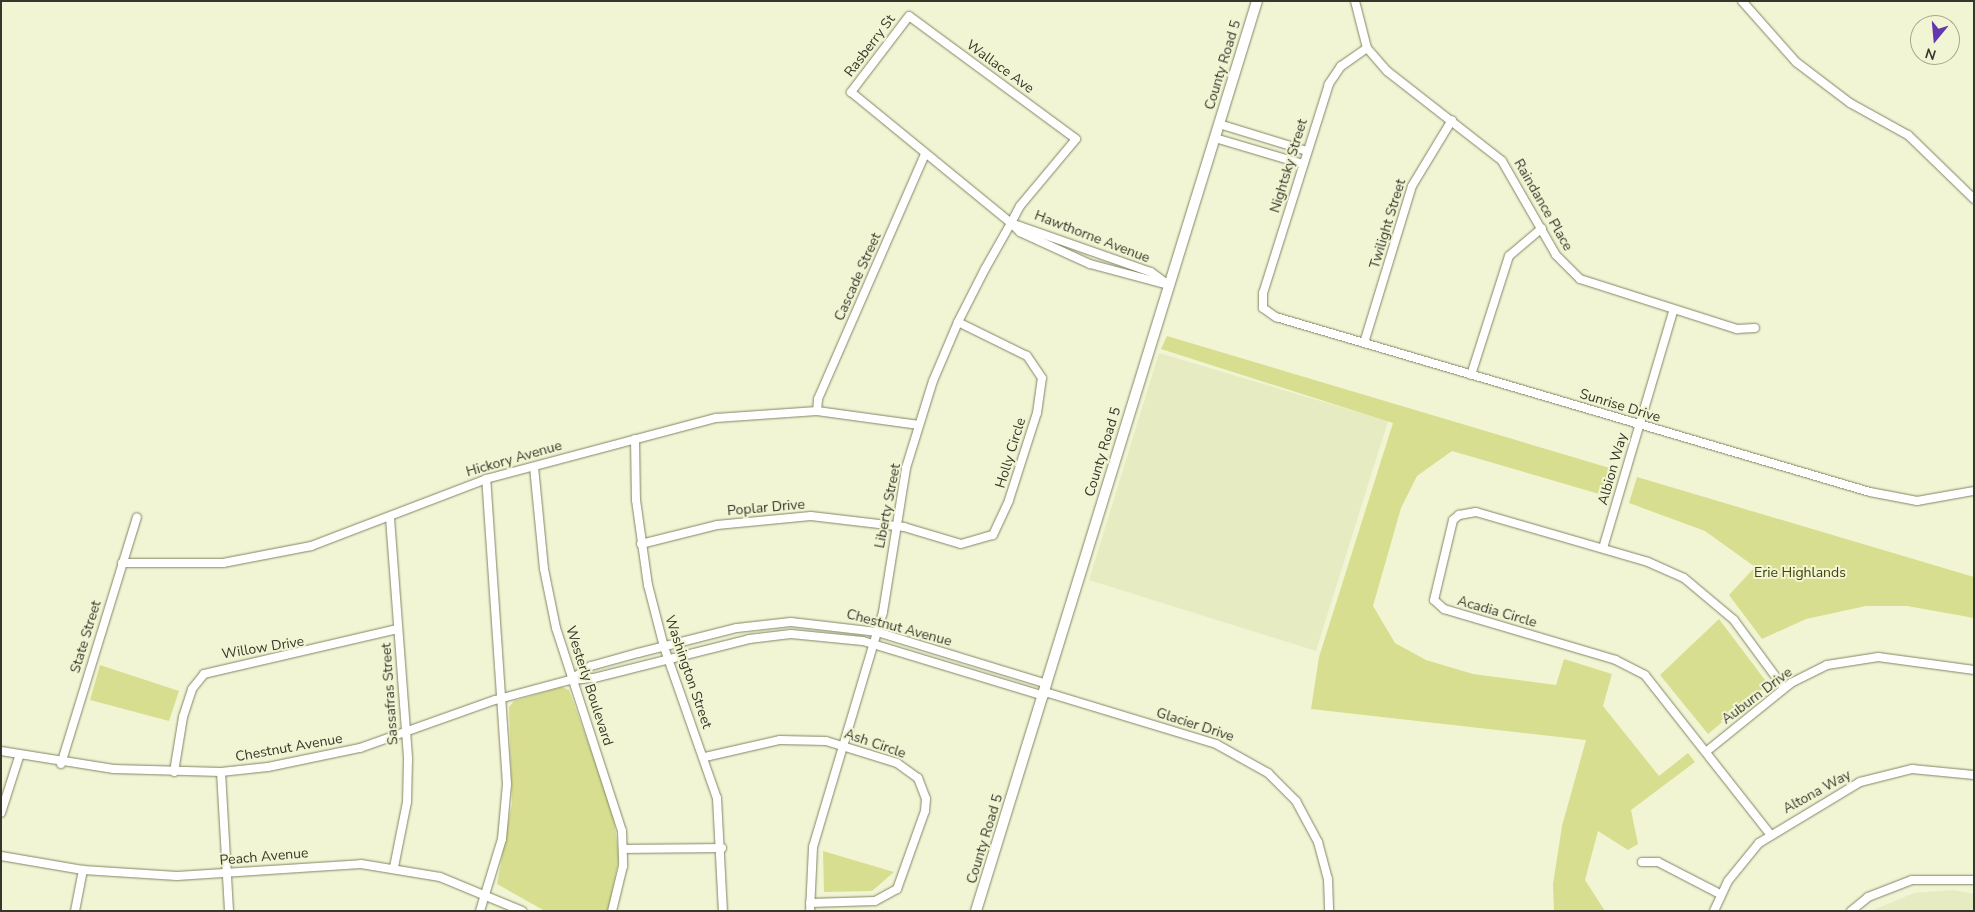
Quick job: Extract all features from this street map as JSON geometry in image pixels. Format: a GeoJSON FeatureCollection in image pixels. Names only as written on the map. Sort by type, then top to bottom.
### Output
{"type":"FeatureCollection","features":[{"type":"Feature","properties":{"kind":"street","name":"County Road 5"},"geometry":{"type":"LineString","coordinates":[[976,911],[1257,1]]}},
{"type":"Feature","properties":{"kind":"street"},"geometry":{"type":"LineString","coordinates":[[1355,1],[1367,48]]}},
{"type":"Feature","properties":{"kind":"street"},"geometry":{"type":"LineString","coordinates":[[1742,1],[1796,62],[1850,103],[1908,135],[1974,199]]}},
{"type":"Feature","properties":{"kind":"street","name":"Rasberry St"},"geometry":{"type":"LineString","coordinates":[[851,92],[909,16]]}},
{"type":"Feature","properties":{"kind":"street","name":"Wallace Ave"},"geometry":{"type":"LineString","coordinates":[[909,16],[1076,139]]}},
{"type":"Feature","properties":{"kind":"street","name":"Raindance Place"},"geometry":{"type":"LineString","coordinates":[[1367,48],[1386,71],[1452,120],[1502,161],[1556,255],[1580,279],[1673,311],[1736,329],[1755,328]]}},
{"type":"Feature","properties":{"kind":"street","name":"Nightsky Street"},"geometry":{"type":"LineString","coordinates":[[1263,308],[1263,292],[1306,151],[1329,84],[1342,66],[1367,48]]}},
{"type":"Feature","properties":{"kind":"street","name":"Hawthorne Avenue"},"geometry":{"type":"LineString","coordinates":[[851,92],[1011,223],[1066,255],[1169,285]]}},
{"type":"Feature","properties":{"kind":"street","name":"Twilight Street"},"geometry":{"type":"LineString","coordinates":[[1364,343],[1412,186],[1452,120]]}},
{"type":"Feature","properties":{"kind":"street"},"geometry":{"type":"LineString","coordinates":[[1219,124],[1306,151]]}},
{"type":"Feature","properties":{"kind":"street"},"geometry":{"type":"LineString","coordinates":[[1214,138],[1302,164]]}},
{"type":"Feature","properties":{"kind":"street","name":"Liberty Street"},"geometry":{"type":"LineString","coordinates":[[810,907],[813,847],[874,644],[895,526],[919,425],[958,322],[1011,223],[1076,139]]}},
{"type":"Feature","properties":{"kind":"street","name":"Cascade Street"},"geometry":{"type":"LineString","coordinates":[[817,411],[818,399],[925,154]]}},
{"type":"Feature","properties":{"kind":"street","name":"Hawthorne Avenue"},"geometry":{"type":"LineString","coordinates":[[1011,223],[1151,272],[1169,285]]}},
{"type":"Feature","properties":{"kind":"street"},"geometry":{"type":"LineString","coordinates":[[1471,375],[1509,256],[1542,228]]}},
{"type":"Feature","properties":{"kind":"street","name":"Sunrise Drive"},"geometry":{"type":"LineString","coordinates":[[1263,308],[1276,317],[1893,498],[1941,500],[1974,491]]}},
{"type":"Feature","properties":{"kind":"street","name":"Albion Way"},"geometry":{"type":"LineString","coordinates":[[1603,548],[1673,311]]}},
{"type":"Feature","properties":{"kind":"street","name":"Holly Circle"},"geometry":{"type":"LineString","coordinates":[[895,526],[961,544],[993,535],[1009,500],[1037,412],[1043,392],[1037,366],[1027,356],[958,322]]}},
{"type":"Feature","properties":{"kind":"street","name":"Hickory Avenue"},"geometry":{"type":"LineString","coordinates":[[122,563],[188,565],[263,557],[342,537],[486,480],[716,418],[817,411],[919,425]]}},
{"type":"Feature","properties":{"kind":"street","name":"Washington Street"},"geometry":{"type":"LineString","coordinates":[[635,439],[641,544],[664,647],[705,757],[717,798],[722,848],[723,911]]}},
{"type":"Feature","properties":{"kind":"street","name":"Westerly Boulevard"},"geometry":{"type":"LineString","coordinates":[[534,466],[544,569],[570,680],[613,794],[623,849],[612,911]]}},
{"type":"Feature","properties":{"kind":"street"},"geometry":{"type":"LineString","coordinates":[[480,911],[505,811],[506,745],[486,480]]}},
{"type":"Feature","properties":{"kind":"street","name":"Acadia Circle"},"geometry":{"type":"LineString","coordinates":[[1770,834],[1655,686],[1632,667],[1444,610],[1434,600],[1453,520],[1466,512],[1603,548],[1665,568],[1703,590],[1734,620],[1784,688]]}},
{"type":"Feature","properties":{"kind":"street","name":"Poplar Drive"},"geometry":{"type":"LineString","coordinates":[[641,544],[765,518],[811,516],[895,526]]}},
{"type":"Feature","properties":{"kind":"street","name":"State Street"},"geometry":{"type":"LineString","coordinates":[[61,764],[137,517]]}},
{"type":"Feature","properties":{"kind":"street","name":"Sassafras Street"},"geometry":{"type":"LineString","coordinates":[[390,518],[405,734],[407,802],[394,867]]}},
{"type":"Feature","properties":{"kind":"street","name":"Chestnut Avenue"},"geometry":{"type":"LineString","coordinates":[[570,680],[591,666],[737,628],[791,622],[877,632],[1045,690]]}},
{"type":"Feature","properties":{"kind":"street","name":"Willow Drive"},"geometry":{"type":"LineString","coordinates":[[174,772],[183,717],[192,689],[204,674],[398,629]]}},
{"type":"Feature","properties":{"kind":"street","name":"Chestnut Avenue"},"geometry":{"type":"LineString","coordinates":[[1,751],[19,757],[61,764],[174,772],[221,772],[316,759],[405,734],[501,698],[570,680],[594,678],[668,659],[791,634],[874,644],[1045,690]]}},
{"type":"Feature","properties":{"kind":"street","name":"Auburn Drive"},"geometry":{"type":"LineString","coordinates":[[1707,751],[1784,688],[1827,665],[1871,657],[1905,657],[1974,670]]}},
{"type":"Feature","properties":{"kind":"street","name":"Glacier Drive"},"geometry":{"type":"LineString","coordinates":[[1045,690],[1222,746],[1268,773],[1296,801],[1318,842],[1328,879],[1329,911]]}},
{"type":"Feature","properties":{"kind":"street","name":"Ash Circle"},"geometry":{"type":"LineString","coordinates":[[705,757],[780,740],[843,746],[910,769],[924,789],[924,811],[903,879],[888,896],[810,907]]}},
{"type":"Feature","properties":{"kind":"street"},"geometry":{"type":"LineString","coordinates":[[1,813],[19,757]]}},
{"type":"Feature","properties":{"kind":"street","name":"Altona Way"},"geometry":{"type":"LineString","coordinates":[[1714,911],[1720,894],[1742,862],[1770,834],[1860,782],[1912,769],[1974,775]]}},
{"type":"Feature","properties":{"kind":"street"},"geometry":{"type":"LineString","coordinates":[[221,772],[229,911]]}},
{"type":"Feature","properties":{"kind":"street"},"geometry":{"type":"LineString","coordinates":[[623,849],[722,848]]}},
{"type":"Feature","properties":{"kind":"street","name":"Peach Avenue"},"geometry":{"type":"LineString","coordinates":[[1,856],[83,870],[227,874],[327,864],[394,867],[486,893],[522,911]]}},
{"type":"Feature","properties":{"kind":"street"},"geometry":{"type":"LineString","coordinates":[[1642,862],[1658,862],[1720,894]]}},
{"type":"Feature","properties":{"kind":"street"},"geometry":{"type":"LineString","coordinates":[[75,911],[83,870]]}},
{"type":"Feature","properties":{"kind":"street"},"geometry":{"type":"LineString","coordinates":[[1851,911],[1868,897],[1912,880],[1974,880]]}},
{"type":"Feature","properties":{"kind":"shaded area"},"geometry":{"type":"Polygon","coordinates":[[[1159,353],[1388,421],[1316,651],[1089,580],[1159,353]]]}},
{"type":"Feature","properties":{"kind":"shaded area"},"geometry":{"type":"Polygon","coordinates":[[[1953,890],[1974,894],[1974,911],[1871,911],[1914,893],[1953,890]]]}},
{"type":"Feature","properties":{"kind":"green space"},"geometry":{"type":"Polygon","coordinates":[[[1167,336],[1613,469],[1606,496],[1452,451],[1417,476],[1401,508],[1373,606],[1395,643],[1426,660],[1473,674],[1556,685],[1564,659],[1612,674],[1603,706],[1659,776],[1688,753],[1695,762],[1631,810],[1638,844],[1628,850],[1598,831],[1585,880],[1605,911],[1554,911],[1553,884],[1562,826],[1586,740],[1311,709],[1319,657],[1393,423],[1161,349],[1167,336]]]}},
{"type":"Feature","properties":{"kind":"green space","name":"Erie Highlands"},"geometry":{"type":"Polygon","coordinates":[[[1637,477],[1974,577],[1974,618],[1907,606],[1866,606],[1806,619],[1762,639],[1729,595],[1755,567],[1705,531],[1629,503],[1637,477]]]}},
{"type":"Feature","properties":{"kind":"green space"},"geometry":{"type":"Polygon","coordinates":[[[1719,619],[1768,684],[1708,734],[1660,675],[1719,619]]]}},
{"type":"Feature","properties":{"kind":"green space"},"geometry":{"type":"Polygon","coordinates":[[[100,665],[179,691],[169,721],[90,700],[100,665]]]}},
{"type":"Feature","properties":{"kind":"green space"},"geometry":{"type":"Polygon","coordinates":[[[562,687],[569,690],[613,811],[619,858],[608,911],[545,911],[497,884],[512,803],[509,707],[514,701],[562,687]]]}},
{"type":"Feature","properties":{"kind":"green space"},"geometry":{"type":"Polygon","coordinates":[[[823,851],[894,872],[872,891],[824,892],[823,851]]]}}]}
